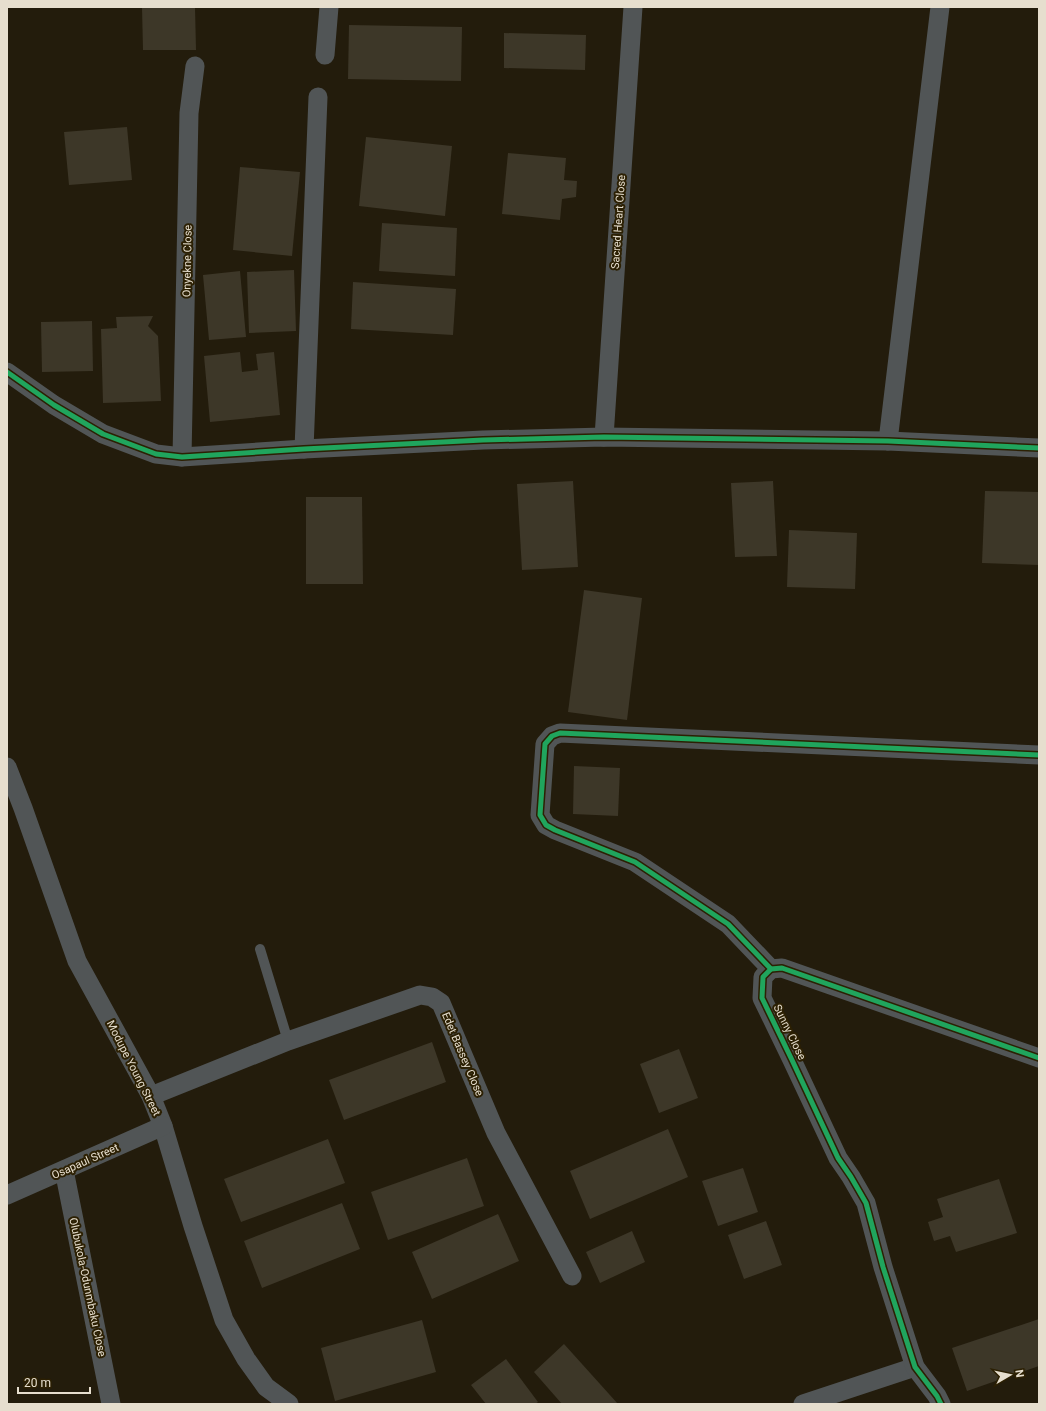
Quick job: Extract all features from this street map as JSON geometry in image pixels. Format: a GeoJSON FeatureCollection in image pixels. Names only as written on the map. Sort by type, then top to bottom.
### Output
{"type":"FeatureCollection","features":[{"type":"Feature","properties":{"kind":"street"},"geometry":{"type":"LineString","coordinates":[[325,55],[329,7]]}},
{"type":"Feature","properties":{"kind":"street","name":"Sacred Heart Close"},"geometry":{"type":"LineString","coordinates":[[604,437],[633,7]]}},
{"type":"Feature","properties":{"kind":"street"},"geometry":{"type":"LineString","coordinates":[[888,441],[940,7]]}},
{"type":"Feature","properties":{"kind":"street","name":"Onyekne Close"},"geometry":{"type":"LineString","coordinates":[[182,457],[189,113],[195,66]]}},
{"type":"Feature","properties":{"kind":"street"},"geometry":{"type":"LineString","coordinates":[[304,449],[318,97]]}},
{"type":"Feature","properties":{"kind":"street"},"geometry":{"type":"LineString","coordinates":[[7,372],[54,405],[103,434],[156,454],[182,457],[483,440],[604,437],[888,441],[1039,448]]}},
{"type":"Feature","properties":{"kind":"street"},"geometry":{"type":"LineString","coordinates":[[1039,754],[560,733],[552,736],[545,744],[540,807],[540,815],[546,825],[635,862],[728,924],[771,969],[782,968],[1039,1058]]}},
{"type":"Feature","properties":{"kind":"street","name":"Modupe Young Street"},"geometry":{"type":"LineString","coordinates":[[7,767],[78,961],[151,1096],[163,1126],[193,1226],[224,1320],[246,1359],[266,1387],[288,1404]]}},
{"type":"Feature","properties":{"kind":"street","name":"Sunny Close"},"geometry":{"type":"LineString","coordinates":[[771,969],[763,977],[762,998],[838,1158],[866,1203],[883,1267],[915,1367],[937,1396],[941,1404]]}},
{"type":"Feature","properties":{"kind":"street","name":"Edet Bassey Close"},"geometry":{"type":"LineString","coordinates":[[151,1096],[288,1041],[420,995],[426,995],[438,1000],[441,1003],[496,1133],[572,1276]]}},
{"type":"Feature","properties":{"kind":"street","name":"Osapaul Street"},"geometry":{"type":"LineString","coordinates":[[7,1195],[163,1126]]}},
{"type":"Feature","properties":{"kind":"street","name":"Olubukola-Odunmbaku Close"},"geometry":{"type":"LineString","coordinates":[[64,1170],[111,1404]]}},
{"type":"Feature","properties":{"kind":"street"},"geometry":{"type":"LineString","coordinates":[[803,1404],[915,1367]]}},
{"type":"Feature","properties":{"kind":"lane"},"geometry":{"type":"LineString","coordinates":[[260,949],[288,1041]]}},
{"type":"Feature","properties":{"kind":"building"},"geometry":{"type":"Polygon","coordinates":[[[142,7],[195,7],[196,50],[143,50],[142,7]]]}},
{"type":"Feature","properties":{"kind":"building"},"geometry":{"type":"Polygon","coordinates":[[[349,25],[462,27],[461,81],[348,79],[349,25]]]}},
{"type":"Feature","properties":{"kind":"building"},"geometry":{"type":"Polygon","coordinates":[[[504,33],[586,35],[585,70],[504,68],[504,33]]]}},
{"type":"Feature","properties":{"kind":"building"},"geometry":{"type":"Polygon","coordinates":[[[127,127],[132,180],[69,185],[64,132],[127,127]]]}},
{"type":"Feature","properties":{"kind":"building"},"geometry":{"type":"Polygon","coordinates":[[[366,137],[452,146],[445,216],[359,206],[366,137]]]}},
{"type":"Feature","properties":{"kind":"building"},"geometry":{"type":"Polygon","coordinates":[[[508,153],[566,158],[564,180],[577,181],[576,197],[562,199],[560,220],[502,214],[508,153]]]}},
{"type":"Feature","properties":{"kind":"building"},"geometry":{"type":"Polygon","coordinates":[[[240,167],[300,172],[292,256],[233,250],[240,167]]]}},
{"type":"Feature","properties":{"kind":"building"},"geometry":{"type":"Polygon","coordinates":[[[382,223],[457,228],[455,276],[379,271],[382,223]]]}},
{"type":"Feature","properties":{"kind":"building"},"geometry":{"type":"Polygon","coordinates":[[[294,270],[296,331],[249,333],[247,272],[294,270]]]}},
{"type":"Feature","properties":{"kind":"building"},"geometry":{"type":"Polygon","coordinates":[[[240,271],[246,337],[209,340],[203,275],[240,271]]]}},
{"type":"Feature","properties":{"kind":"building"},"geometry":{"type":"Polygon","coordinates":[[[353,282],[456,289],[453,335],[351,329],[353,282]]]}},
{"type":"Feature","properties":{"kind":"building"},"geometry":{"type":"Polygon","coordinates":[[[153,316],[148,326],[158,336],[161,401],[103,403],[101,329],[117,328],[116,317],[153,316]]]}},
{"type":"Feature","properties":{"kind":"building"},"geometry":{"type":"Polygon","coordinates":[[[92,321],[93,371],[42,372],[41,322],[92,321]]]}},
{"type":"Feature","properties":{"kind":"building"},"geometry":{"type":"Polygon","coordinates":[[[240,352],[242,372],[258,370],[256,354],[274,352],[280,415],[210,422],[204,356],[240,352]]]}},
{"type":"Feature","properties":{"kind":"building"},"geometry":{"type":"Polygon","coordinates":[[[573,481],[578,567],[522,570],[517,484],[573,481]]]}},
{"type":"Feature","properties":{"kind":"building"},"geometry":{"type":"Polygon","coordinates":[[[773,481],[777,556],[735,557],[731,483],[773,481]]]}},
{"type":"Feature","properties":{"kind":"building"},"geometry":{"type":"Polygon","coordinates":[[[985,491],[1039,492],[1039,565],[982,563],[985,491]]]}},
{"type":"Feature","properties":{"kind":"building"},"geometry":{"type":"Polygon","coordinates":[[[306,497],[362,497],[363,584],[306,584],[306,497]]]}},
{"type":"Feature","properties":{"kind":"building"},"geometry":{"type":"Polygon","coordinates":[[[789,530],[857,533],[855,589],[787,587],[789,530]]]}},
{"type":"Feature","properties":{"kind":"building"},"geometry":{"type":"Polygon","coordinates":[[[584,590],[642,598],[627,720],[568,712],[584,590]]]}},
{"type":"Feature","properties":{"kind":"building"},"geometry":{"type":"Polygon","coordinates":[[[574,766],[620,768],[618,816],[573,814],[574,766]]]}},
{"type":"Feature","properties":{"kind":"building"},"geometry":{"type":"Polygon","coordinates":[[[432,1042],[446,1082],[344,1120],[329,1080],[432,1042]]]}},
{"type":"Feature","properties":{"kind":"building"},"geometry":{"type":"Polygon","coordinates":[[[679,1049],[698,1098],[659,1113],[640,1064],[679,1049]]]}},
{"type":"Feature","properties":{"kind":"building"},"geometry":{"type":"Polygon","coordinates":[[[668,1129],[688,1177],[590,1219],[570,1171],[668,1129]]]}},
{"type":"Feature","properties":{"kind":"building"},"geometry":{"type":"Polygon","coordinates":[[[328,1139],[345,1183],[241,1222],[224,1179],[328,1139]]]}},
{"type":"Feature","properties":{"kind":"building"},"geometry":{"type":"Polygon","coordinates":[[[467,1158],[484,1206],[388,1240],[371,1192],[467,1158]]]}},
{"type":"Feature","properties":{"kind":"building"},"geometry":{"type":"Polygon","coordinates":[[[743,1168],[758,1212],[718,1226],[702,1181],[743,1168]]]}},
{"type":"Feature","properties":{"kind":"building"},"geometry":{"type":"Polygon","coordinates":[[[999,1179],[1017,1233],[956,1252],[950,1236],[934,1241],[928,1222],[943,1217],[937,1199],[999,1179]]]}},
{"type":"Feature","properties":{"kind":"building"},"geometry":{"type":"Polygon","coordinates":[[[342,1203],[360,1249],[262,1288],[244,1241],[342,1203]]]}},
{"type":"Feature","properties":{"kind":"building"},"geometry":{"type":"Polygon","coordinates":[[[498,1214],[519,1261],[432,1299],[412,1252],[498,1214]]]}},
{"type":"Feature","properties":{"kind":"building"},"geometry":{"type":"Polygon","coordinates":[[[766,1221],[782,1265],[744,1279],[728,1235],[766,1221]]]}},
{"type":"Feature","properties":{"kind":"building"},"geometry":{"type":"Polygon","coordinates":[[[632,1231],[645,1262],[600,1283],[586,1252],[632,1231]]]}},
{"type":"Feature","properties":{"kind":"building"},"geometry":{"type":"Polygon","coordinates":[[[1039,1319],[1039,1366],[967,1391],[952,1348],[1039,1319]]]}},
{"type":"Feature","properties":{"kind":"building"},"geometry":{"type":"Polygon","coordinates":[[[422,1320],[436,1372],[335,1401],[321,1348],[422,1320]]]}},
{"type":"Feature","properties":{"kind":"building"},"geometry":{"type":"Polygon","coordinates":[[[564,1344],[618,1404],[562,1404],[534,1372],[564,1344]]]}},
{"type":"Feature","properties":{"kind":"building"},"geometry":{"type":"Polygon","coordinates":[[[506,1359],[538,1402],[535,1404],[486,1404],[471,1385],[506,1359]]]}},
{"type":"Feature","properties":{"kind":"cycle path"},"geometry":{"type":"LineString","coordinates":[[7,372],[54,405],[103,434],[156,454],[182,457],[483,440],[604,437],[888,441],[1039,448]]}},
{"type":"Feature","properties":{"kind":"cycle path"},"geometry":{"type":"LineString","coordinates":[[771,969],[728,924],[635,862],[546,825],[540,815],[545,744],[552,736],[560,733],[1039,755]]}},
{"type":"Feature","properties":{"kind":"cycle path"},"geometry":{"type":"LineString","coordinates":[[941,1404],[937,1396],[915,1367],[883,1267],[866,1203],[838,1158],[762,998],[763,977],[771,969],[782,968],[1039,1058]]}}]}
